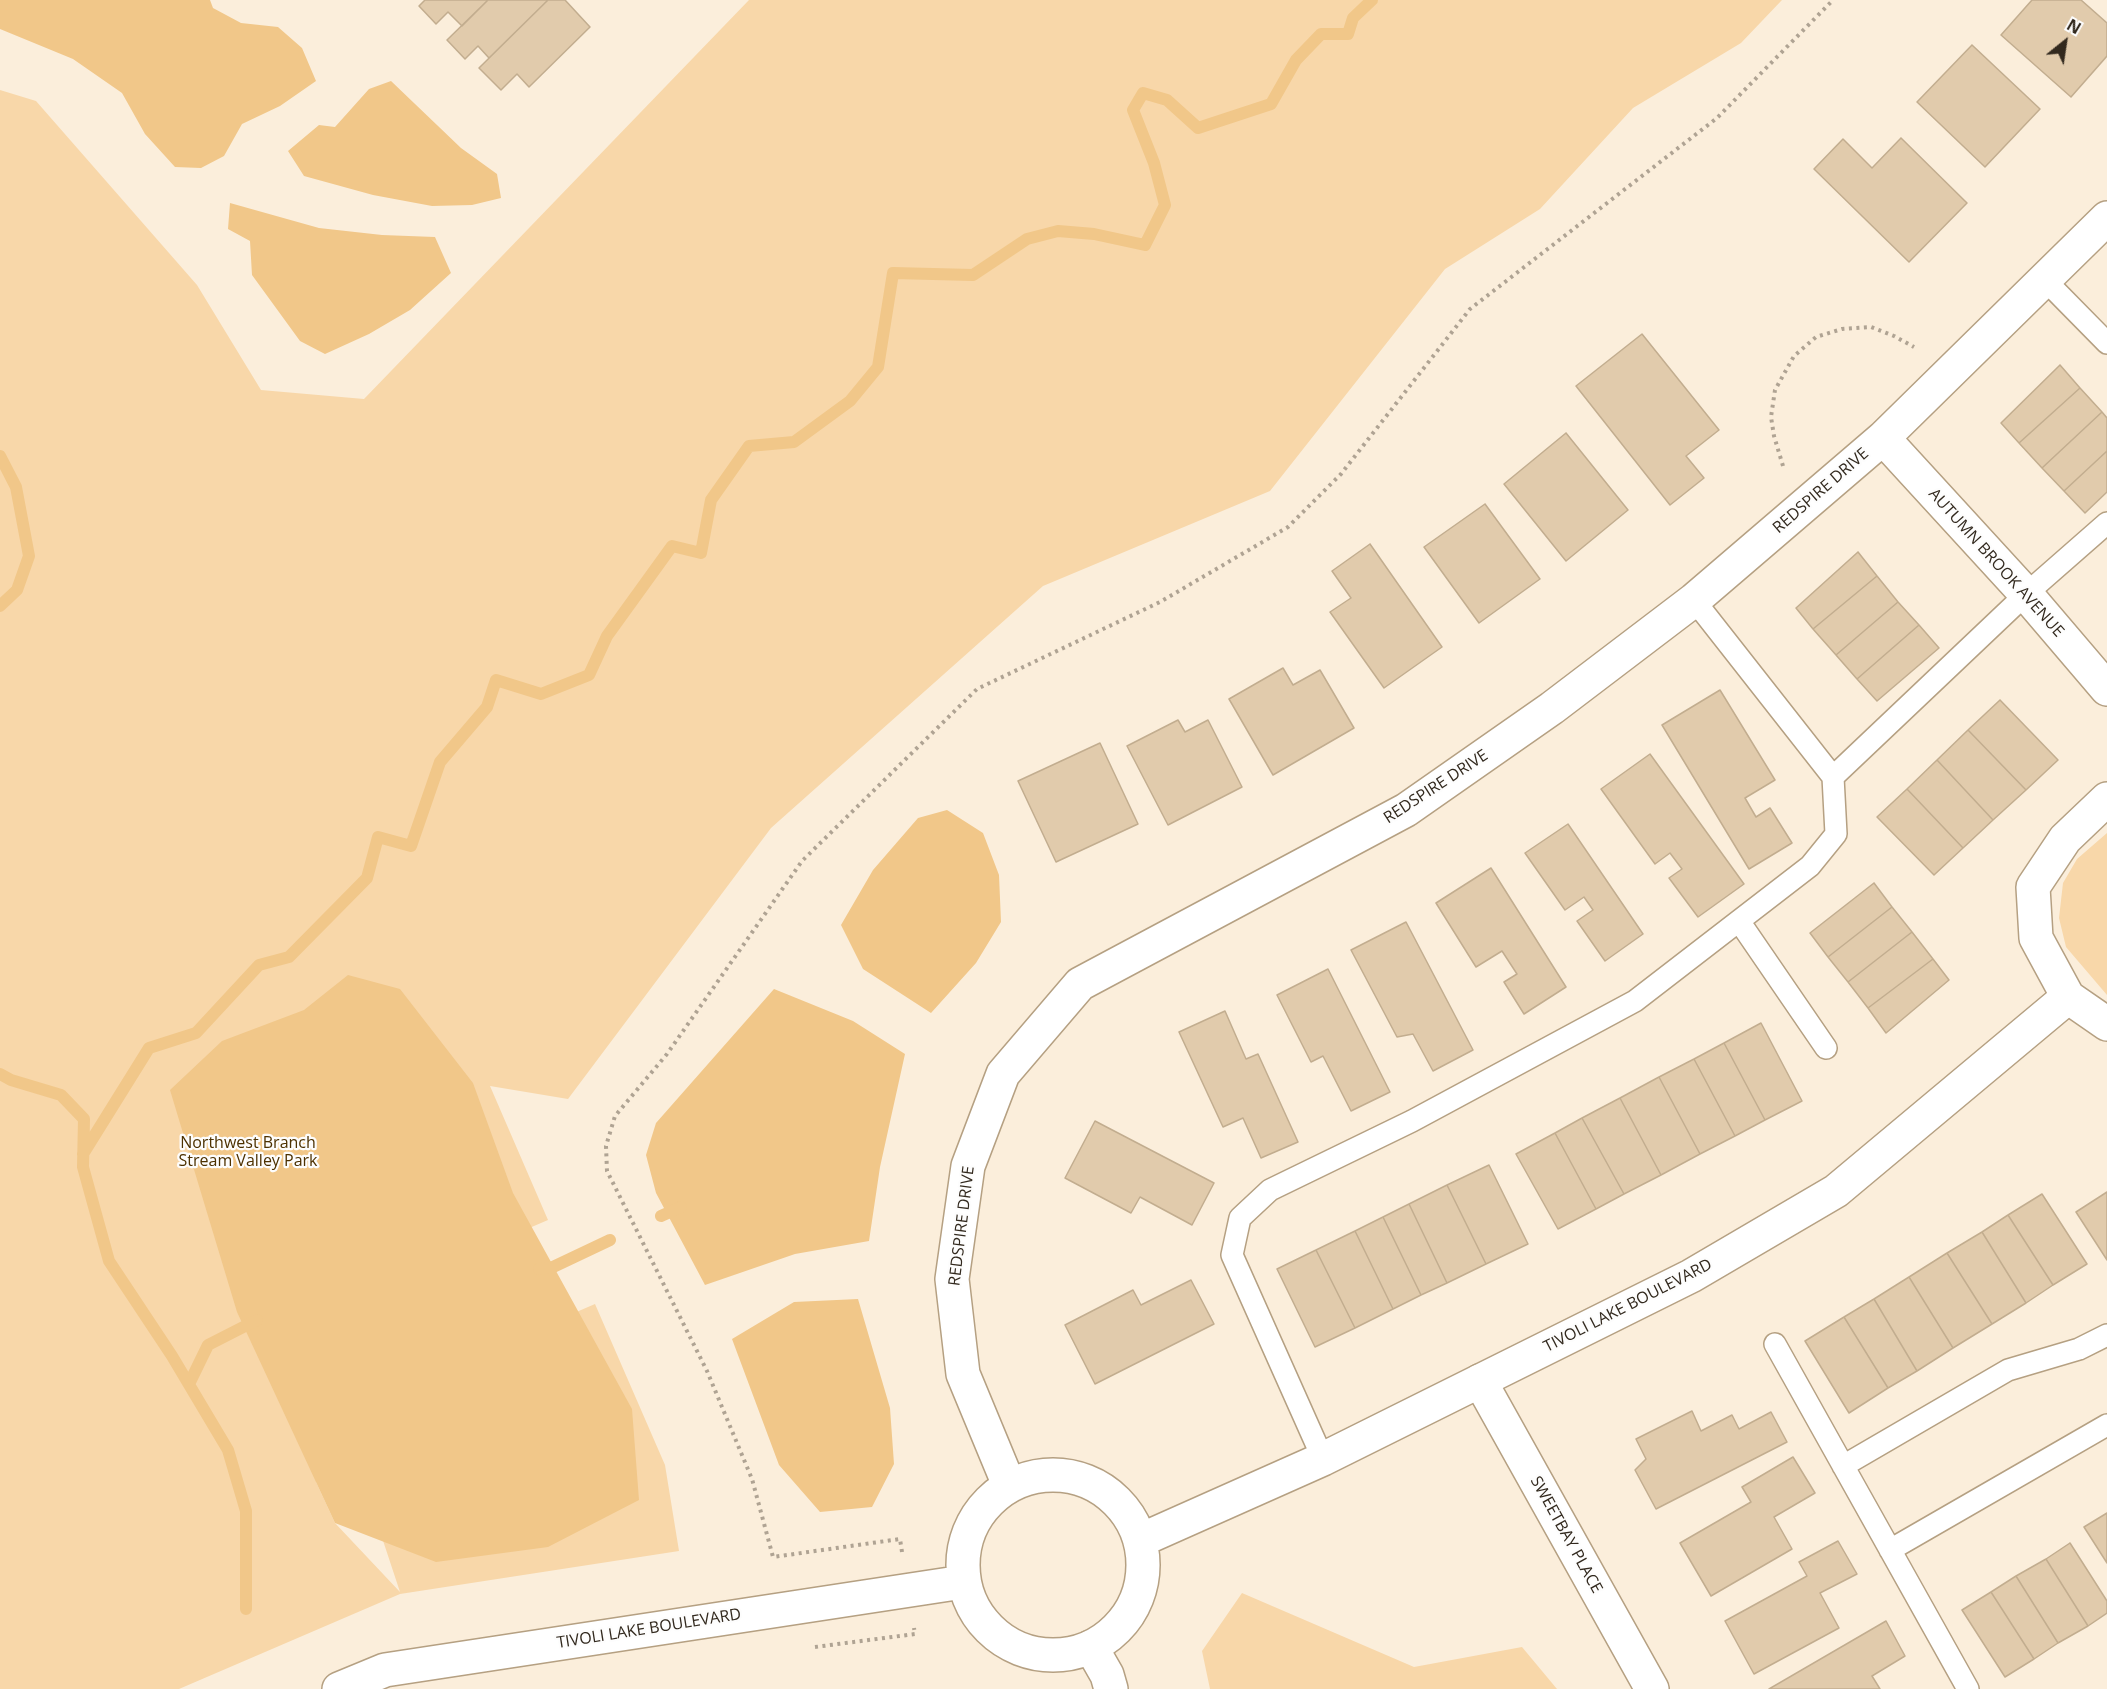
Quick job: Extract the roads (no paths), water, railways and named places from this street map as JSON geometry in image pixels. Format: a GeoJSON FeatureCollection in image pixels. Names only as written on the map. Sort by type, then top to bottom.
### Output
{"type":"FeatureCollection","features":[{"type":"Feature","properties":{"kind":"street","name":"REDSPIRE DRIVE"},"geometry":{"type":"LineString","coordinates":[[1009,1485],[963,1374],[952,1279],[968,1166],[1003,1074],[1080,984],[1406,810],[1552,708],[1694,600],[1883,438],[2107,218]]}},
{"type":"Feature","properties":{"kind":"street","name":"AUTUMN BROOK AVENUE"},"geometry":{"type":"LineString","coordinates":[[1883,438],[2026,594],[2107,689]]}},
{"type":"Feature","properties":{"kind":"street"},"geometry":{"type":"LineString","coordinates":[[2107,799],[2065,838],[2033,887],[2036,938],[2068,997],[2107,1024]]}},
{"type":"Feature","properties":{"kind":"street","name":"TIVOLI LAKE BOULEVARD"},"geometry":{"type":"LineString","coordinates":[[1141,1540],[1323,1459],[1691,1276],[1836,1191],[2068,997]]}},
{"type":"Feature","properties":{"kind":"street","name":"SWEETBAY PLACE"},"geometry":{"type":"LineString","coordinates":[[1480,1381],[1652,1689]]}},
{"type":"Feature","properties":{"kind":"street"},"geometry":{"type":"LineString","coordinates":[[1061,1474],[1088,1481],[1111,1495],[1130,1515],[1141,1540],[1144,1566],[1141,1591],[1130,1614],[1113,1633],[1091,1647],[1065,1655],[1037,1654],[1011,1646],[989,1629],[973,1607],[963,1582],[962,1553],[970,1526],[986,1503],[1009,1485],[1034,1475],[1061,1474]]}},
{"type":"Feature","properties":{"kind":"street","name":"TIVOLI LAKE BOULEVARD"},"geometry":{"type":"LineString","coordinates":[[339,1689],[385,1670],[963,1582]]}},
{"type":"Feature","properties":{"kind":"street"},"geometry":{"type":"LineString","coordinates":[[1091,1647],[1107,1675],[1110,1689]]}},
{"type":"Feature","properties":{"kind":"lane"},"geometry":{"type":"LineString","coordinates":[[2045,280],[2107,343]]}},
{"type":"Feature","properties":{"kind":"lane"},"geometry":{"type":"LineString","coordinates":[[1833,777],[2026,594],[2107,523]]}},
{"type":"Feature","properties":{"kind":"lane"},"geometry":{"type":"LineString","coordinates":[[1323,1459],[1232,1255],[1240,1218],[1270,1190],[1412,1121],[1635,1001],[1810,866],[1836,834],[1833,777],[1694,600]]}},
{"type":"Feature","properties":{"kind":"lane"},"geometry":{"type":"LineString","coordinates":[[1739,921],[1826,1048]]}},
{"type":"Feature","properties":{"kind":"lane"},"geometry":{"type":"LineString","coordinates":[[1843,1466],[2008,1370],[2079,1349],[2107,1335]]}},
{"type":"Feature","properties":{"kind":"lane"},"geometry":{"type":"LineString","coordinates":[[1775,1344],[1968,1689]]}},
{"type":"Feature","properties":{"kind":"lane"},"geometry":{"type":"LineString","coordinates":[[1890,1550],[2107,1425]]}},
{"type":"Feature","properties":{"kind":"waterway"},"geometry":{"type":"LineString","coordinates":[[83,1154],[149,1048],[196,1033],[259,965],[289,957],[367,878],[378,837],[411,846],[440,762],[487,707],[496,680],[541,694],[589,675],[607,636],[672,546],[701,553],[711,500],[749,446],[794,442],[850,401],[878,367],[893,273],[973,275],[1027,239],[1058,231],[1094,234],[1145,245],[1165,205],[1154,163],[1133,110],[1143,93],[1167,100],[1198,128],[1271,104],[1296,60],[1321,34],[1348,34],[1353,18],[1372,0]]}},
{"type":"Feature","properties":{"kind":"waterway"},"geometry":{"type":"LineString","coordinates":[[0,456],[16,487],[29,556],[17,590],[0,606]]}},
{"type":"Feature","properties":{"kind":"waterway"},"geometry":{"type":"LineString","coordinates":[[0,1074],[11,1080],[61,1095],[84,1119],[83,1167],[109,1261],[172,1356],[228,1450],[246,1511],[246,1609]]}},
{"type":"Feature","properties":{"kind":"waterway"},"geometry":{"type":"LineString","coordinates":[[661,1216],[681,1207]]}},
{"type":"Feature","properties":{"kind":"waterway"},"geometry":{"type":"LineString","coordinates":[[539,1269],[553,1267],[610,1240]]}},
{"type":"Feature","properties":{"kind":"waterway"},"geometry":{"type":"LineString","coordinates":[[189,1384],[208,1345],[257,1320]]}},
{"type":"Feature","properties":{"kind":"park label","name":"Northwest Branch Stream Valley Park"},"geometry":{"type":"Point","coordinates":[248,1152]}}]}
